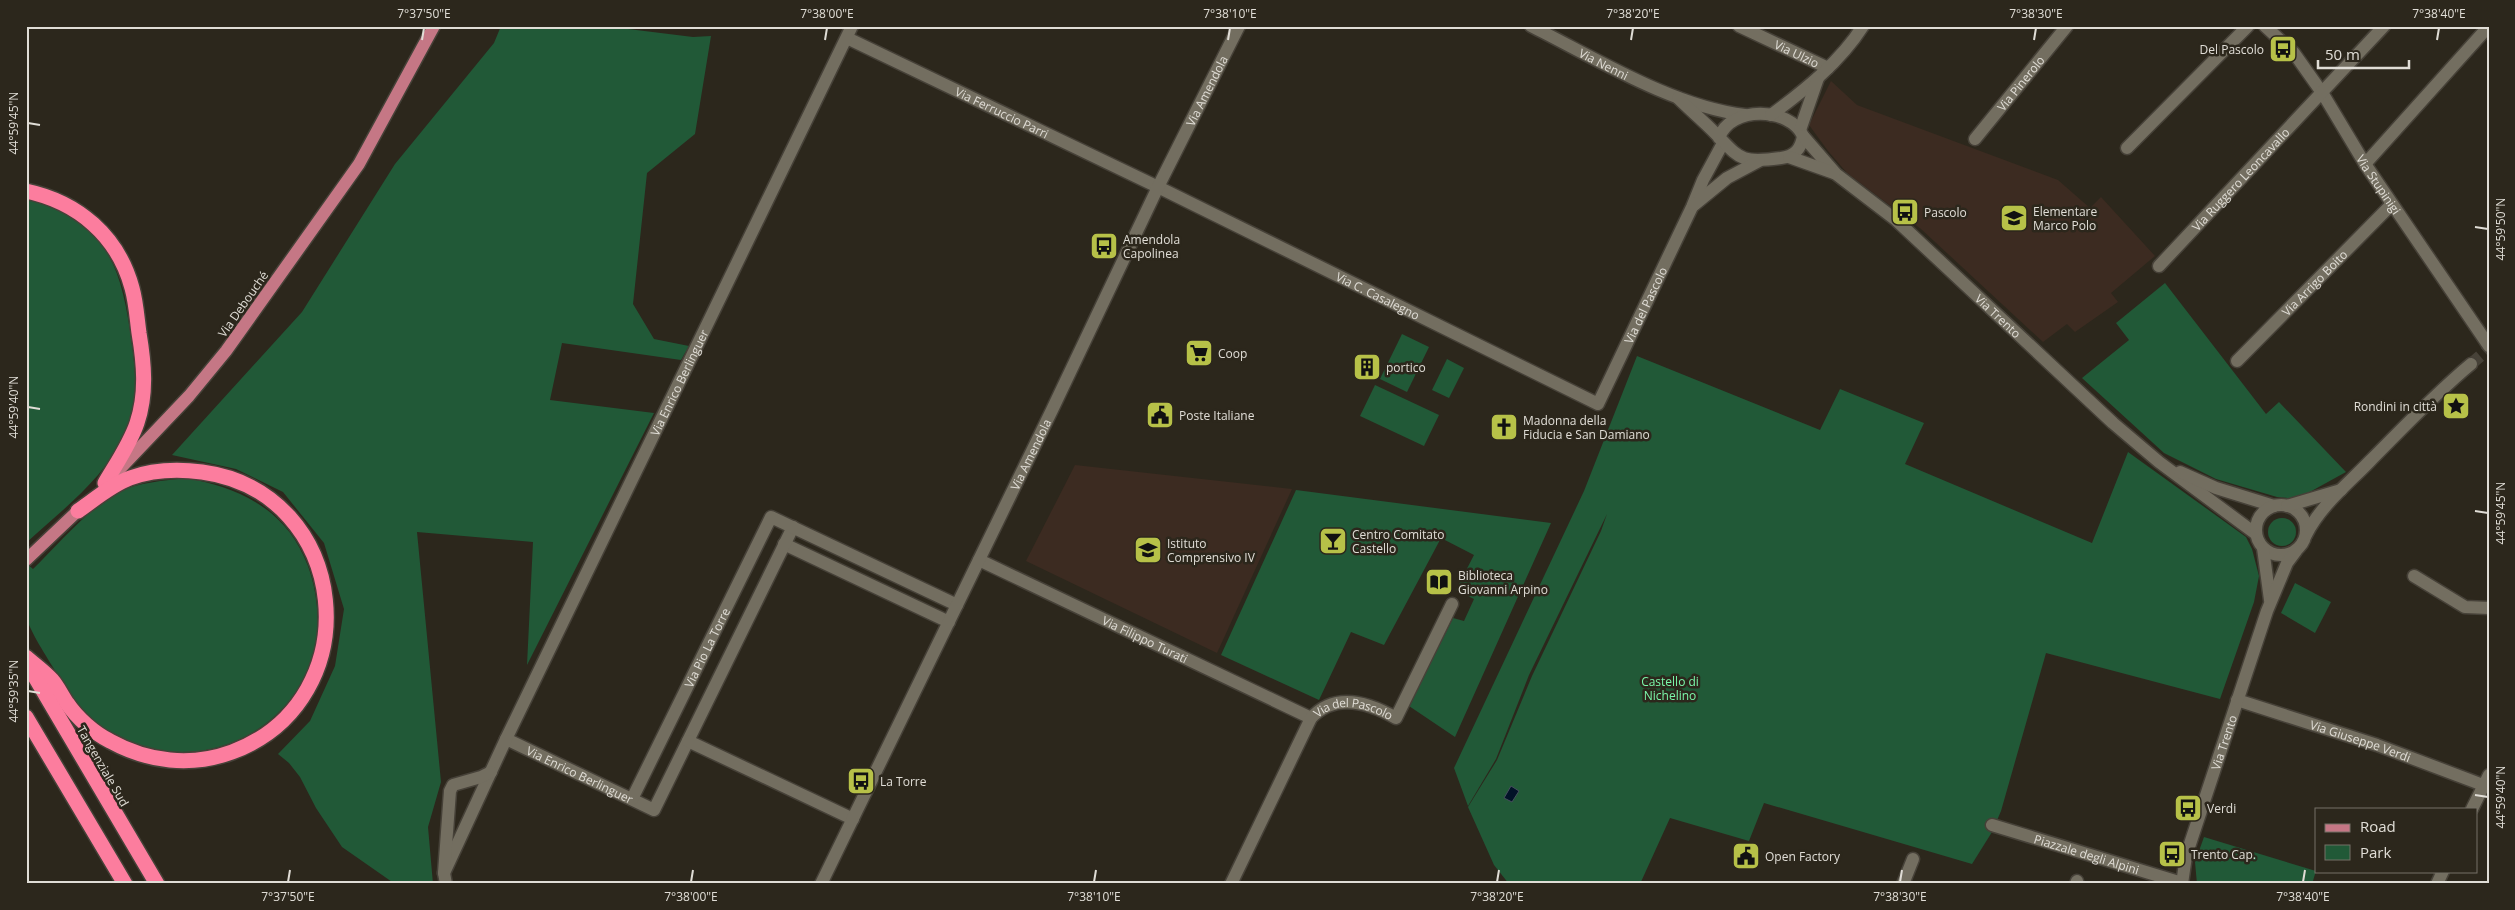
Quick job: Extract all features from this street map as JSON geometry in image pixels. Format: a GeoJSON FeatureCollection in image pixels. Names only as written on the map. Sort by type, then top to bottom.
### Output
{"type":"FeatureCollection","features":[{"type":"Feature","properties":{"kind":"highway"},"geometry":{"type":"LineString","coordinates":[[26,191],[59,201],[76,209],[91,221],[116,250],[133,289],[142,350],[143,390],[137,424],[105,483]]}},
{"type":"Feature","properties":{"kind":"highway"},"geometry":{"type":"LineString","coordinates":[[26,657],[52,680],[67,703],[86,724],[108,740],[131,752],[181,762],[222,756],[256,741],[274,730],[299,702],[318,669],[327,629],[326,590],[312,550],[302,533],[273,501],[235,480],[221,476],[189,470],[166,471],[146,473],[128,479],[78,511]]}},
{"type":"Feature","properties":{"kind":"highway","name":"Tangenziale Sud"},"geometry":{"type":"LineString","coordinates":[[26,662],[111,810],[157,884]]}},
{"type":"Feature","properties":{"kind":"highway"},"geometry":{"type":"LineString","coordinates":[[26,716],[125,884]]}},
{"type":"Feature","properties":{"kind":"main road","name":"Via Debouché"},"geometry":{"type":"LineString","coordinates":[[26,560],[78,511],[189,396],[226,351],[359,164],[434,26]]}},
{"type":"Feature","properties":{"kind":"street","name":"Via Amendola"},"geometry":{"type":"LineString","coordinates":[[821,884],[1158,187],[1239,26]]}},
{"type":"Feature","properties":{"kind":"street","name":"Via Nenni"},"geometry":{"type":"LineString","coordinates":[[1531,26],[1678,98],[1724,112],[1752,115]]}},
{"type":"Feature","properties":{"kind":"street","name":"Via Ulzio"},"geometry":{"type":"LineString","coordinates":[[1739,26],[1828,68]]}},
{"type":"Feature","properties":{"kind":"street"},"geometry":{"type":"LineString","coordinates":[[1771,115],[1818,78],[1853,42],[1863,26]]}},
{"type":"Feature","properties":{"kind":"street","name":"Via Pinerolo"},"geometry":{"type":"LineString","coordinates":[[1976,139],[2067,26]]}},
{"type":"Feature","properties":{"kind":"street"},"geometry":{"type":"LineString","coordinates":[[2127,148],[2248,26]]}},
{"type":"Feature","properties":{"kind":"street","name":"Via Stupinigi"},"geometry":{"type":"LineString","coordinates":[[2265,26],[2294,53],[2323,94],[2365,164],[2488,348]]}},
{"type":"Feature","properties":{"kind":"street","name":"Via Ruggero Leoncavallo"},"geometry":{"type":"LineString","coordinates":[[2159,266],[2323,94],[2384,26]]}},
{"type":"Feature","properties":{"kind":"street"},"geometry":{"type":"LineString","coordinates":[[2365,164],[2489,26]]}},
{"type":"Feature","properties":{"kind":"street","name":"Via Ferruccio Parri"},"geometry":{"type":"LineString","coordinates":[[850,32],[1158,187]]}},
{"type":"Feature","properties":{"kind":"street","name":"Via Enrico Berlinguer"},"geometry":{"type":"LineString","coordinates":[[445,878],[467,823],[506,739],[850,32]]}},
{"type":"Feature","properties":{"kind":"street"},"geometry":{"type":"LineString","coordinates":[[1802,133],[1787,118],[1771,115],[1752,115],[1740,117],[1728,123],[1722,129],[1721,141],[1736,154],[1746,159],[1759,161],[1789,157],[1796,153],[1802,145],[1802,133],[1818,78]]}},
{"type":"Feature","properties":{"kind":"street","name":"Via Nenni"},"geometry":{"type":"LineString","coordinates":[[1678,98],[1721,141]]}},
{"type":"Feature","properties":{"kind":"street","name":"Via Trento"},"geometry":{"type":"LineString","coordinates":[[1802,133],[1836,174],[1896,220],[2113,423],[2159,462],[2256,534]]}},
{"type":"Feature","properties":{"kind":"street","name":"Via del Pascolo"},"geometry":{"type":"LineString","coordinates":[[1598,404],[1692,207],[1721,141]]}},
{"type":"Feature","properties":{"kind":"street","name":"Via Trento"},"geometry":{"type":"LineString","coordinates":[[1789,157],[1836,174]]}},
{"type":"Feature","properties":{"kind":"street","name":"Via del Pascolo"},"geometry":{"type":"LineString","coordinates":[[1692,207],[1726,178],[1759,161]]}},
{"type":"Feature","properties":{"kind":"street","name":"Via C. Casalegno"},"geometry":{"type":"LineString","coordinates":[[1158,187],[1598,404]]}},
{"type":"Feature","properties":{"kind":"street","name":"Via Arrigo Boito"},"geometry":{"type":"LineString","coordinates":[[2237,361],[2392,204]]}},
{"type":"Feature","properties":{"kind":"street"},"geometry":{"type":"LineString","coordinates":[[2341,490],[2267,510],[2258,520],[2256,534],[2263,548],[2270,553],[2283,556],[2296,551],[2312,523],[2341,490],[2434,397],[2471,364]]}},
{"type":"Feature","properties":{"kind":"street","name":"Via Trento"},"geometry":{"type":"LineString","coordinates":[[2159,462],[2216,488],[2280,506]]}},
{"type":"Feature","properties":{"kind":"street"},"geometry":{"type":"LineString","coordinates":[[2280,506],[2294,509],[2304,519],[2306,535]]}},
{"type":"Feature","properties":{"kind":"street","name":"Via Pio La Torre"},"geometry":{"type":"LineString","coordinates":[[632,799],[771,517],[957,605]]}},
{"type":"Feature","properties":{"kind":"street","name":"Via Pio La Torre"},"geometry":{"type":"LineString","coordinates":[[654,810],[793,527]]}},
{"type":"Feature","properties":{"kind":"street"},"geometry":{"type":"LineString","coordinates":[[784,544],[949,622]]}},
{"type":"Feature","properties":{"kind":"street","name":"Via Trento"},"geometry":{"type":"LineString","coordinates":[[2263,548],[2270,602]]}},
{"type":"Feature","properties":{"kind":"street","name":"Via Trento"},"geometry":{"type":"LineString","coordinates":[[2182,883],[2186,856],[2270,602],[2287,563],[2296,551]]}},
{"type":"Feature","properties":{"kind":"street","name":"Via Filippo Turati"},"geometry":{"type":"LineString","coordinates":[[979,560],[1311,718]]}},
{"type":"Feature","properties":{"kind":"street"},"geometry":{"type":"LineString","coordinates":[[2414,576],[2465,607],[2489,608]]}},
{"type":"Feature","properties":{"kind":"street","name":"Via del Pascolo"},"geometry":{"type":"LineString","coordinates":[[1231,884],[1311,718],[1319,710],[1342,702],[1367,704],[1396,718],[1452,604]]}},
{"type":"Feature","properties":{"kind":"street","name":"Via Giuseppe Verdi"},"geometry":{"type":"LineString","coordinates":[[2237,700],[2486,780]]}},
{"type":"Feature","properties":{"kind":"street","name":"Via Enrico Berlinguer"},"geometry":{"type":"LineString","coordinates":[[506,739],[654,810]]}},
{"type":"Feature","properties":{"kind":"street"},"geometry":{"type":"LineString","coordinates":[[688,741],[853,819]]}},
{"type":"Feature","properties":{"kind":"street","name":"Via Enrico Berlinguer"},"geometry":{"type":"LineString","coordinates":[[445,878],[450,791],[453,785],[491,772]]}},
{"type":"Feature","properties":{"kind":"street"},"geometry":{"type":"LineString","coordinates":[[2472,808],[2486,780]]}},
{"type":"Feature","properties":{"kind":"street"},"geometry":{"type":"LineString","coordinates":[[448,817],[456,826],[467,823]]}},
{"type":"Feature","properties":{"kind":"street","name":"Piazzale degli Alpini"},"geometry":{"type":"LineString","coordinates":[[1992,825],[2182,883]]}},
{"type":"Feature","properties":{"kind":"street"},"geometry":{"type":"LineString","coordinates":[[1903,884],[1913,859]]}},
{"type":"Feature","properties":{"kind":"street"},"geometry":{"type":"LineString","coordinates":[[2438,884],[2443,872]]}},
{"type":"Feature","properties":{"kind":"shaded area","name":"Elementare Marco Polo"},"geometry":{"type":"Polygon","coordinates":[[[1831,81],[1857,105],[2058,180],[2090,208],[2101,197],[2155,256],[2111,293],[2118,302],[2075,332],[2067,324],[2043,342],[1921,229],[1847,173],[1828,151],[1809,125],[1831,81]]]}},
{"type":"Feature","properties":{"kind":"shaded area","name":"Istituto Comprensivo IV"},"geometry":{"type":"Polygon","coordinates":[[[1075,465],[1292,489],[1217,653],[1026,561],[1075,465]]]}},
{"type":"Feature","properties":{"kind":"green space"},"geometry":{"type":"Polygon","coordinates":[[[501,26],[604,26],[693,37],[711,36],[695,134],[647,173],[633,304],[654,339],[689,346],[681,360],[562,343],[550,400],[654,413],[527,665],[533,542],[417,532],[441,782],[428,827],[433,884],[395,884],[342,847],[316,808],[300,777],[289,763],[278,754],[310,721],[335,666],[344,609],[324,543],[283,492],[236,469],[172,455],[302,312],[395,164],[494,43],[501,26]]]}},
{"type":"Feature","properties":{"kind":"green space"},"geometry":{"type":"Polygon","coordinates":[[[26,198],[54,207],[76,219],[93,234],[106,251],[116,270],[123,293],[135,368],[135,390],[133,412],[125,434],[106,465],[68,506],[26,543],[26,198]]]}},
{"type":"Feature","properties":{"kind":"green space"},"geometry":{"type":"Polygon","coordinates":[[[2165,283],[2266,414],[2279,402],[2346,472],[2297,499],[2277,497],[2216,479],[2164,453],[2082,378],[2129,340],[2116,323],[2165,283]]]}},
{"type":"Feature","properties":{"kind":"green space"},"geometry":{"type":"Polygon","coordinates":[[[1402,334],[1429,347],[1407,392],[1380,379],[1402,334]]]}},
{"type":"Feature","properties":{"kind":"green space","name":"Castello di Nichelino"},"geometry":{"type":"Polygon","coordinates":[[[1637,356],[1820,430],[1840,389],[1924,423],[1905,464],[2092,543],[2128,452],[2246,537],[2252,549],[2259,576],[2254,602],[2220,699],[2046,653],[2001,811],[1992,832],[1972,864],[1764,803],[1749,841],[1670,818],[1640,884],[1509,884],[1494,865],[1468,807],[1497,760],[1532,676],[1601,531],[1607,514],[1529,675],[1496,759],[1468,806],[1454,768],[1584,491],[1637,356]]]}},
{"type":"Feature","properties":{"kind":"green space"},"geometry":{"type":"Polygon","coordinates":[[[1447,359],[1464,368],[1449,398],[1432,390],[1447,359]]]}},
{"type":"Feature","properties":{"kind":"green space"},"geometry":{"type":"Polygon","coordinates":[[[1375,385],[1439,415],[1424,446],[1360,416],[1375,385]]]}},
{"type":"Feature","properties":{"kind":"green space"},"geometry":{"type":"Polygon","coordinates":[[[186,478],[206,482],[243,495],[275,516],[288,530],[308,566],[315,592],[318,620],[315,647],[307,673],[295,694],[279,712],[260,728],[240,739],[217,747],[194,751],[170,751],[146,747],[118,736],[99,725],[77,704],[44,652],[28,622],[25,603],[26,563],[33,569],[95,508],[119,492],[143,484],[186,478]]]}},
{"type":"Feature","properties":{"kind":"green space"},"geometry":{"type":"Polygon","coordinates":[[[1296,490],[1551,523],[1455,737],[1409,706],[1453,618],[1464,621],[1474,599],[1456,590],[1474,555],[1441,538],[1384,645],[1351,632],[1319,700],[1221,655],[1296,490]]]}},
{"type":"Feature","properties":{"kind":"green space"},"geometry":{"type":"Polygon","coordinates":[[[2282,518],[2292,522],[2296,532],[2292,542],[2282,546],[2272,542],[2268,532],[2272,522],[2282,518]]]}},
{"type":"Feature","properties":{"kind":"green space"},"geometry":{"type":"Polygon","coordinates":[[[2295,583],[2331,602],[2315,633],[2281,613],[2295,583]]]}},
{"type":"Feature","properties":{"kind":"green space"},"geometry":{"type":"Polygon","coordinates":[[[2204,837],[2316,872],[2312,884],[2197,884],[2195,862],[2204,837]]]}},
{"type":"Feature","properties":{"kind":"water"},"geometry":{"type":"Polygon","coordinates":[[[1511,786],[1519,791],[1512,802],[1504,798],[1511,786]]]}},
{"type":"Feature","properties":{"kind":"tunnel"},"geometry":{"type":"LineString","coordinates":[[2471,364],[2486,351]]}},
{"type":"Feature","properties":{"kind":"place","name":"Del Pascolo"},"geometry":{"type":"Point","coordinates":[2283,49]}},
{"type":"Feature","properties":{"kind":"place","name":"Pascolo"},"geometry":{"type":"Point","coordinates":[1905,212]}},
{"type":"Feature","properties":{"kind":"place","name":"Elementare Marco Polo"},"geometry":{"type":"Point","coordinates":[2014,218]}},
{"type":"Feature","properties":{"kind":"place","name":"Amendola Capolinea"},"geometry":{"type":"Point","coordinates":[1104,246]}},
{"type":"Feature","properties":{"kind":"place","name":"Coop"},"geometry":{"type":"Point","coordinates":[1199,353]}},
{"type":"Feature","properties":{"kind":"place","name":"portico"},"geometry":{"type":"Point","coordinates":[1367,367]}},
{"type":"Feature","properties":{"kind":"place","name":"Rondini in città"},"geometry":{"type":"Point","coordinates":[2456,406]}},
{"type":"Feature","properties":{"kind":"place","name":"Poste Italiane"},"geometry":{"type":"Point","coordinates":[1160,415]}},
{"type":"Feature","properties":{"kind":"place","name":"Madonna della Fiducia e San Damiano"},"geometry":{"type":"Point","coordinates":[1504,427]}},
{"type":"Feature","properties":{"kind":"place","name":"Centro Comitato Castello"},"geometry":{"type":"Point","coordinates":[1333,541]}},
{"type":"Feature","properties":{"kind":"place","name":"Istituto Comprensivo IV"},"geometry":{"type":"Point","coordinates":[1148,550]}},
{"type":"Feature","properties":{"kind":"place","name":"Biblioteca Giovanni Arpino"},"geometry":{"type":"Point","coordinates":[1439,582]}},
{"type":"Feature","properties":{"kind":"place","name":"La Torre"},"geometry":{"type":"Point","coordinates":[861,781]}},
{"type":"Feature","properties":{"kind":"place","name":"Verdi"},"geometry":{"type":"Point","coordinates":[2188,808]}},
{"type":"Feature","properties":{"kind":"place","name":"Trento Cap."},"geometry":{"type":"Point","coordinates":[2172,854]}},
{"type":"Feature","properties":{"kind":"place","name":"Open Factory"},"geometry":{"type":"Point","coordinates":[1746,856]}}]}
